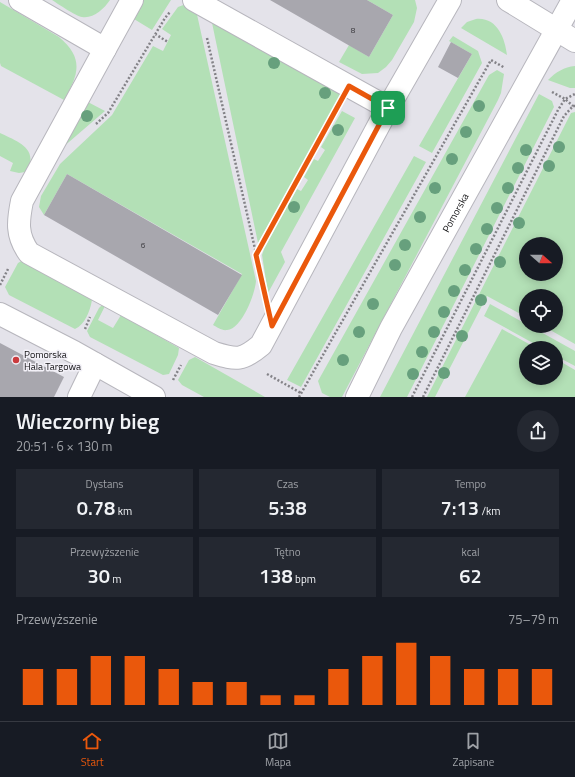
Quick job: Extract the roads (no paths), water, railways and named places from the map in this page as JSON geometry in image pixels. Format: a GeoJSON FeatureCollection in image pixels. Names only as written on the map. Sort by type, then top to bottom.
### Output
{"type":"FeatureCollection","features":[{"type":"Feature","properties":{"kind":"street"},"geometry":{"type":"LineString","coordinates":[[20,0],[105,48]]}},
{"type":"Feature","properties":{"kind":"street"},"geometry":{"type":"LineString","coordinates":[[132,0],[22,201],[18,218],[22,244],[29,253],[214,353],[234,359],[249,355],[261,345],[388,108],[450,0]]}},
{"type":"Feature","properties":{"kind":"street"},"geometry":{"type":"LineString","coordinates":[[508,0],[566,35]]}},
{"type":"Feature","properties":{"kind":"street","name":"Pomorska"},"geometry":{"type":"LineString","coordinates":[[357,397],[392,328],[528,80],[566,35],[573,0]]}},
{"type":"Feature","properties":{"kind":"street"},"geometry":{"type":"LineString","coordinates":[[189,3],[349,86],[388,108]]}},
{"type":"Feature","properties":{"kind":"street"},"geometry":{"type":"LineString","coordinates":[[0,314],[154,397]]}},
{"type":"Feature","properties":{"kind":"street"},"geometry":{"type":"LineString","coordinates":[[79,397],[95,364]]}},
{"type":"Feature","properties":{"kind":"place","name":"Pomorska Hala Targowa"},"geometry":{"type":"Point","coordinates":[16,360]}}]}
